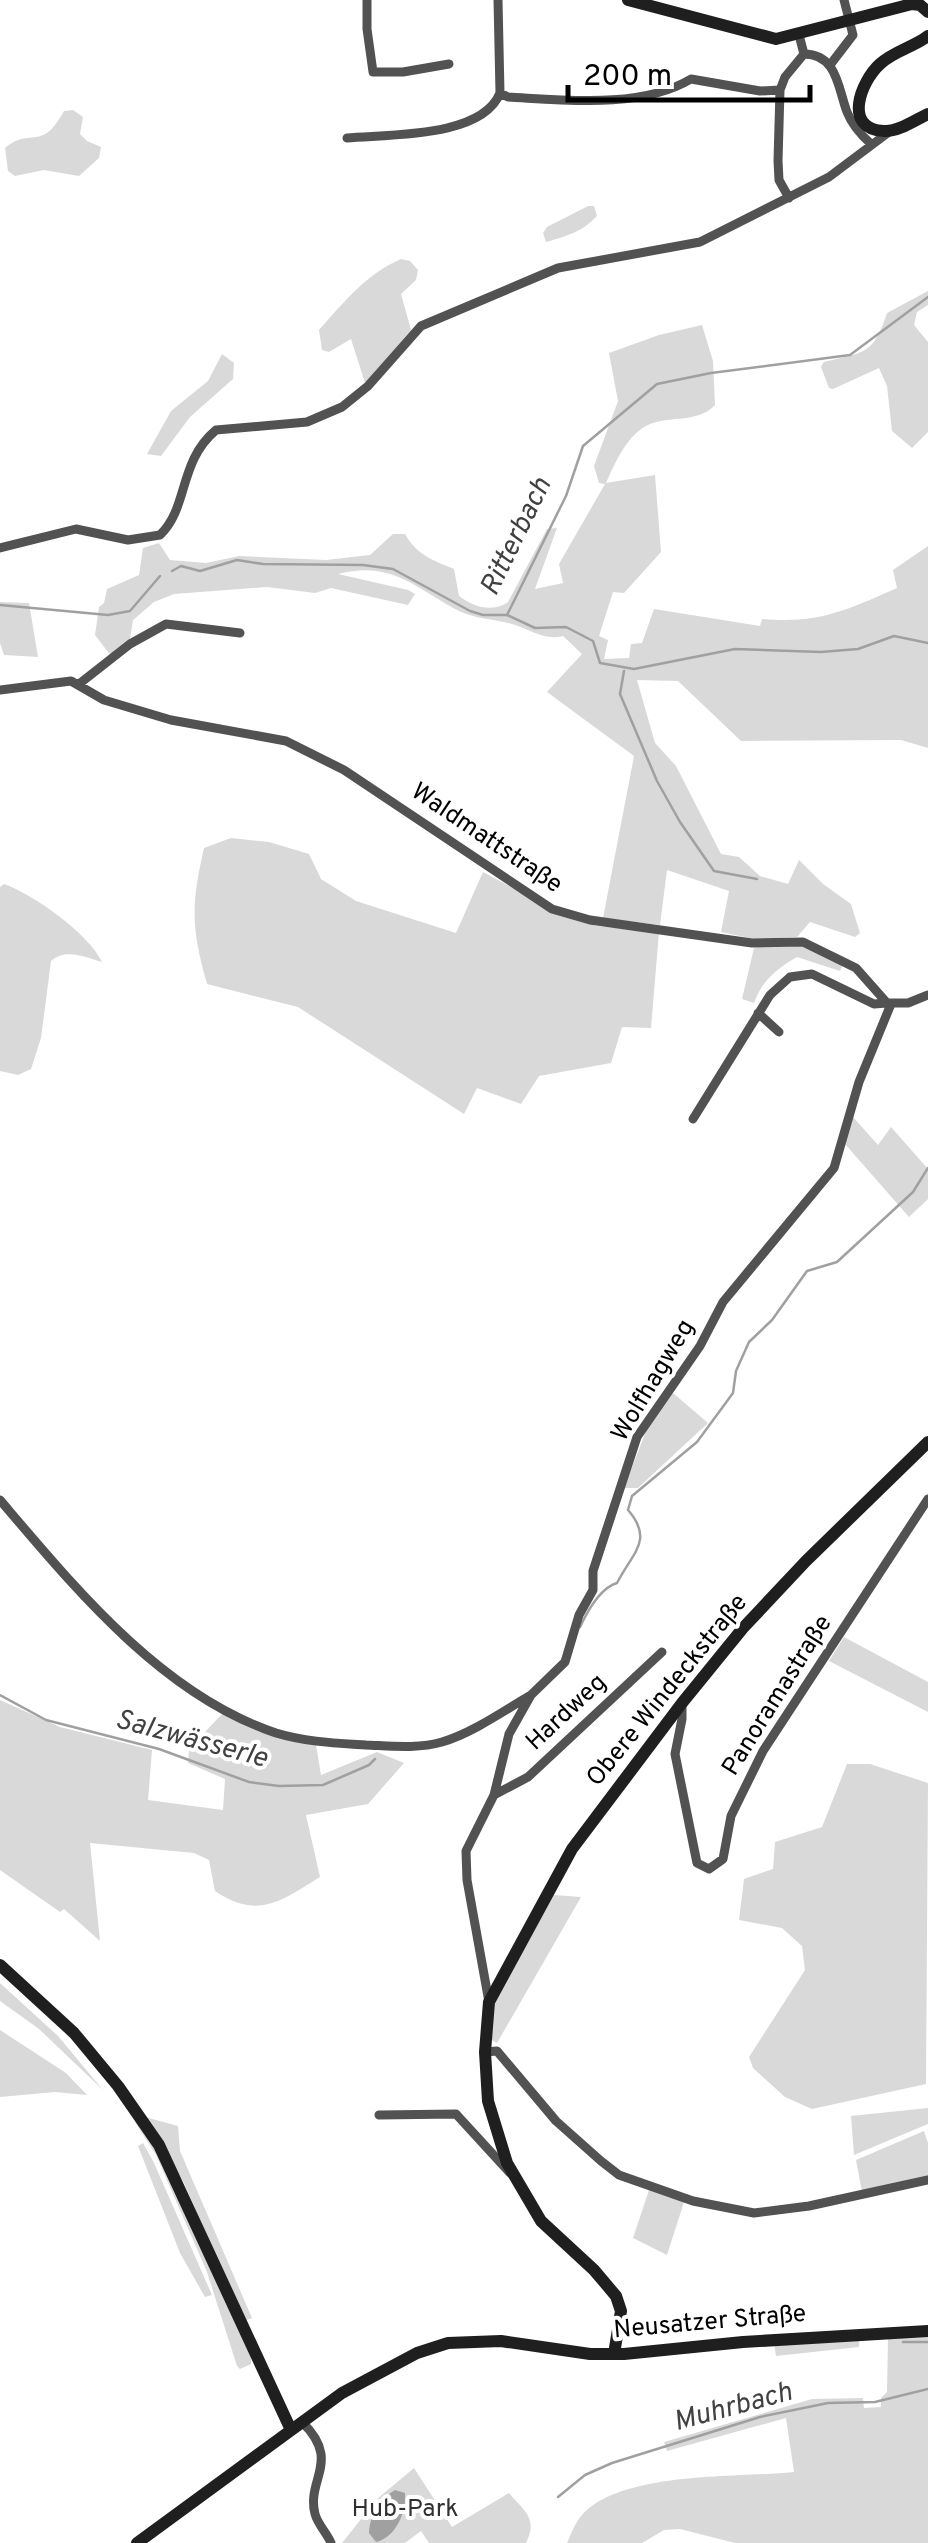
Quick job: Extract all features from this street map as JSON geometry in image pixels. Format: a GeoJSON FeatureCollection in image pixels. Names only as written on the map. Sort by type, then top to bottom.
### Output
{"type":"FeatureCollection","features":[{"type":"Feature","properties":{"kind":"street"},"geometry":{"type":"LineString","coordinates":[[367,0],[373,72],[404,72],[449,64]]}},
{"type":"Feature","properties":{"kind":"street"},"geometry":{"type":"LineString","coordinates":[[347,138],[455,128],[491,109],[500,93],[498,0]]}},
{"type":"Feature","properties":{"kind":"street"},"geometry":{"type":"LineString","coordinates":[[628,0],[765,37],[799,35],[912,4],[928,12]]}},
{"type":"Feature","properties":{"kind":"street"},"geometry":{"type":"LineString","coordinates":[[830,65],[853,35],[844,0]]}},
{"type":"Feature","properties":{"kind":"street"},"geometry":{"type":"LineString","coordinates":[[799,35],[804,54]]}},
{"type":"Feature","properties":{"kind":"street"},"geometry":{"type":"LineString","coordinates":[[892,131],[874,129],[866,122],[858,106],[862,88],[878,65],[928,36]]}},
{"type":"Feature","properties":{"kind":"street"},"geometry":{"type":"LineString","coordinates":[[804,54],[819,56],[830,65],[838,78],[848,114],[870,144]]}},
{"type":"Feature","properties":{"kind":"street"},"geometry":{"type":"LineString","coordinates":[[789,198],[780,180],[778,160],[780,90],[785,77],[804,54]]}},
{"type":"Feature","properties":{"kind":"street"},"geometry":{"type":"LineString","coordinates":[[500,93],[508,97],[576,102],[640,96],[691,79],[760,92],[780,90]]}},
{"type":"Feature","properties":{"kind":"street"},"geometry":{"type":"LineString","coordinates":[[0,548],[76,529],[128,540],[160,535],[172,516],[196,451],[216,430],[307,422],[327,414],[358,395],[410,336],[439,317],[558,268],[700,242],[829,177],[870,144],[928,114]]}},
{"type":"Feature","properties":{"kind":"street"},"geometry":{"type":"LineString","coordinates":[[79,684],[130,644],[166,624],[240,632]]}},
{"type":"Feature","properties":{"kind":"street","name":"Waldmattstraße"},"geometry":{"type":"LineString","coordinates":[[0,690],[70,681],[104,700],[171,720],[286,741],[313,752],[416,815],[552,909],[590,920],[752,943],[804,942],[856,968],[889,1004]]}},
{"type":"Feature","properties":{"kind":"street"},"geometry":{"type":"LineString","coordinates":[[694,1119],[758,1013],[782,982],[802,974],[822,977],[874,1004],[908,1003],[928,995]]}},
{"type":"Feature","properties":{"kind":"street","name":"Wolfhagweg"},"geometry":{"type":"LineString","coordinates":[[489,2002],[467,1880],[466,1851],[494,1795],[509,1734],[531,1696],[565,1662],[579,1615],[593,1590],[593,1571],[637,1436],[700,1346],[724,1302],[834,1168],[859,1082],[889,1004]]}},
{"type":"Feature","properties":{"kind":"street"},"geometry":{"type":"LineString","coordinates":[[758,1013],[779,1032]]}},
{"type":"Feature","properties":{"kind":"street","name":"Obere Windeckstraße"},"geometry":{"type":"LineString","coordinates":[[489,2002],[572,1849],[682,1704],[781,1588],[928,1442]]}},
{"type":"Feature","properties":{"kind":"street","name":"Panoramastraße"},"geometry":{"type":"LineString","coordinates":[[682,1704],[674,1754],[697,1864],[709,1869],[723,1860],[731,1816],[763,1751],[928,1499]]}},
{"type":"Feature","properties":{"kind":"street"},"geometry":{"type":"LineString","coordinates":[[0,1500],[76,1590],[136,1648],[229,1713],[276,1733],[317,1742],[429,1745],[460,1735],[531,1696]]}},
{"type":"Feature","properties":{"kind":"street","name":"Hardweg"},"geometry":{"type":"LineString","coordinates":[[494,1795],[528,1777],[662,1652]]}},
{"type":"Feature","properties":{"kind":"street"},"geometry":{"type":"LineString","coordinates":[[0,1965],[74,2033],[148,2128],[262,2366],[296,2426],[322,2454],[314,2512],[331,2543]]}},
{"type":"Feature","properties":{"kind":"street"},"geometry":{"type":"LineString","coordinates":[[489,2002],[485,2052],[488,2102],[498,2155]]}},
{"type":"Feature","properties":{"kind":"street"},"geometry":{"type":"LineString","coordinates":[[485,2052],[497,2051],[505,2058],[556,2121],[619,2175],[692,2201],[754,2213],[809,2206],[928,2180]]}},
{"type":"Feature","properties":{"kind":"street"},"geometry":{"type":"LineString","coordinates":[[379,2114],[456,2114],[498,2155],[541,2221],[616,2296],[620,2311],[614,2354]]}},
{"type":"Feature","properties":{"kind":"street","name":"Neusatzer Straße"},"geometry":{"type":"LineString","coordinates":[[137,2543],[367,2378],[448,2343],[501,2340],[614,2354],[928,2331]]}},
{"type":"Feature","properties":{"kind":"green space"},"geometry":{"type":"Polygon","coordinates":[[[73,110],[83,117],[80,134],[101,147],[99,158],[79,176],[44,170],[15,176],[8,171],[5,148],[42,135],[64,111],[73,110]]]}},
{"type":"Feature","properties":{"kind":"green space"},"geometry":{"type":"Polygon","coordinates":[[[594,206],[597,216],[574,233],[546,242],[543,233],[547,227],[594,206]]]}},
{"type":"Feature","properties":{"kind":"green space"},"geometry":{"type":"Polygon","coordinates":[[[401,259],[410,261],[418,270],[416,280],[401,294],[411,330],[365,383],[351,339],[329,352],[322,350],[319,330],[366,281],[401,259]]]}},
{"type":"Feature","properties":{"kind":"green space"},"geometry":{"type":"Polygon","coordinates":[[[928,291],[928,305],[917,312],[914,325],[928,342],[928,432],[912,448],[892,431],[887,386],[879,368],[833,389],[829,388],[821,367],[824,362],[866,350],[877,337],[887,313],[928,291]]]}},
{"type":"Feature","properties":{"kind":"green space"},"geometry":{"type":"Polygon","coordinates":[[[702,325],[713,361],[715,405],[700,415],[656,422],[634,435],[606,483],[655,475],[661,552],[624,593],[613,592],[599,636],[608,640],[604,659],[629,658],[631,644],[642,643],[654,609],[760,626],[762,619],[817,617],[847,609],[897,588],[893,570],[928,546],[928,748],[901,740],[741,741],[678,681],[637,680],[655,743],[676,766],[721,854],[739,857],[760,876],[788,884],[799,860],[851,904],[860,933],[855,937],[810,922],[797,937],[754,939],[721,932],[729,891],[667,870],[660,925],[603,918],[634,756],[547,692],[582,654],[563,636],[543,636],[512,624],[465,614],[402,579],[374,571],[338,574],[408,590],[415,594],[408,605],[331,588],[315,593],[267,587],[174,594],[154,602],[133,620],[130,639],[111,656],[95,635],[99,607],[107,589],[139,575],[143,548],[159,543],[170,560],[206,563],[239,556],[326,560],[370,555],[393,534],[405,534],[420,552],[454,569],[459,596],[489,608],[508,602],[547,529],[557,528],[535,589],[563,583],[559,564],[605,484],[599,483],[594,466],[618,401],[609,353],[702,325]]]}},
{"type":"Feature","properties":{"kind":"green space"},"geometry":{"type":"Polygon","coordinates":[[[222,354],[234,363],[233,379],[190,417],[161,456],[147,454],[171,411],[208,381],[222,354]]]}},
{"type":"Feature","properties":{"kind":"green space"},"geometry":{"type":"Polygon","coordinates":[[[0,602],[29,603],[38,657],[4,655],[0,643],[0,602]]]}},
{"type":"Feature","properties":{"kind":"green space"},"geometry":{"type":"Polygon","coordinates":[[[231,838],[269,842],[309,854],[321,879],[356,901],[456,933],[483,872],[552,909],[596,926],[659,932],[651,1028],[622,1027],[611,1063],[539,1076],[521,1104],[477,1088],[464,1114],[298,1007],[207,984],[196,931],[197,885],[204,848],[231,838]]]}},
{"type":"Feature","properties":{"kind":"green space"},"geometry":{"type":"Polygon","coordinates":[[[4,884],[59,916],[85,939],[102,962],[69,954],[51,961],[41,1038],[31,1069],[18,1075],[0,1071],[0,887],[4,884]]]}},
{"type":"Feature","properties":{"kind":"green space"},"geometry":{"type":"Polygon","coordinates":[[[798,944],[843,964],[840,971],[797,957],[771,976],[754,1003],[742,999],[754,948],[798,944]]]}},
{"type":"Feature","properties":{"kind":"green space"},"geometry":{"type":"Polygon","coordinates":[[[853,1117],[878,1145],[891,1127],[928,1169],[928,1199],[909,1217],[845,1144],[853,1117]]]}},
{"type":"Feature","properties":{"kind":"green space"},"geometry":{"type":"Polygon","coordinates":[[[673,1393],[708,1423],[638,1488],[624,1488],[648,1426],[673,1393]]]}},
{"type":"Feature","properties":{"kind":"green space"},"geometry":{"type":"Polygon","coordinates":[[[844,1637],[928,1682],[928,1712],[829,1661],[844,1637]]]}},
{"type":"Feature","properties":{"kind":"green space"},"geometry":{"type":"Polygon","coordinates":[[[0,1700],[60,1727],[152,1750],[148,1800],[223,1810],[225,1779],[188,1763],[189,1749],[223,1713],[257,1731],[316,1745],[321,1775],[377,1752],[404,1763],[368,1804],[306,1815],[320,1877],[269,1904],[244,1904],[215,1891],[209,1860],[194,1853],[90,1843],[100,1941],[64,1909],[60,1912],[0,1870],[0,1700]]]}},
{"type":"Feature","properties":{"kind":"green space"},"geometry":{"type":"Polygon","coordinates":[[[847,1764],[870,1764],[928,1783],[926,2084],[812,2109],[785,2097],[753,2068],[749,2057],[805,1970],[802,1946],[782,1928],[739,1920],[744,1879],[773,1869],[775,1842],[822,1827],[847,1764]]]}},
{"type":"Feature","properties":{"kind":"green space"},"geometry":{"type":"Polygon","coordinates":[[[554,1895],[581,1897],[497,2043],[490,2039],[495,2001],[554,1895]]]}},
{"type":"Feature","properties":{"kind":"green space"},"geometry":{"type":"Polygon","coordinates":[[[0,1983],[58,2036],[103,2090],[39,2029],[0,2001],[0,1983]]]}},
{"type":"Feature","properties":{"kind":"green space"},"geometry":{"type":"Polygon","coordinates":[[[0,2030],[66,2073],[87,2095],[55,2092],[0,2097],[0,2030]]]}},
{"type":"Feature","properties":{"kind":"green space"},"geometry":{"type":"Polygon","coordinates":[[[928,2108],[928,2124],[854,2155],[851,2116],[928,2108]]]}},
{"type":"Feature","properties":{"kind":"green space"},"geometry":{"type":"Polygon","coordinates":[[[145,2117],[178,2126],[180,2151],[252,2318],[244,2321],[184,2183],[145,2117]]]}},
{"type":"Feature","properties":{"kind":"green space"},"geometry":{"type":"Polygon","coordinates":[[[135,2122],[140,2122],[154,2143],[251,2357],[251,2364],[240,2369],[207,2272],[156,2155],[135,2122]]]}},
{"type":"Feature","properties":{"kind":"green space"},"geometry":{"type":"Polygon","coordinates":[[[924,2131],[928,2177],[862,2192],[856,2160],[924,2131]]]}},
{"type":"Feature","properties":{"kind":"green space"},"geometry":{"type":"Polygon","coordinates":[[[143,2143],[212,2295],[205,2297],[180,2253],[138,2146],[143,2143]]]}},
{"type":"Feature","properties":{"kind":"green space"},"geometry":{"type":"Polygon","coordinates":[[[649,2190],[684,2202],[667,2255],[633,2238],[649,2190]]]}},
{"type":"Feature","properties":{"kind":"green space"},"geometry":{"type":"Polygon","coordinates":[[[928,2336],[928,2543],[735,2543],[680,2529],[664,2530],[642,2543],[567,2543],[582,2515],[600,2501],[624,2491],[682,2479],[794,2472],[786,2418],[667,2451],[664,2442],[812,2399],[863,2398],[864,2408],[881,2407],[881,2398],[887,2392],[888,2338],[928,2336]]]}},
{"type":"Feature","properties":{"kind":"green space"},"geometry":{"type":"Polygon","coordinates":[[[859,2338],[859,2347],[776,2356],[774,2343],[859,2338]]]}},
{"type":"Feature","properties":{"kind":"green space","name":"Hub-Park"},"geometry":{"type":"Polygon","coordinates":[[[414,2468],[452,2527],[509,2493],[530,2521],[526,2543],[429,2543],[421,2531],[405,2543],[342,2543],[377,2499],[414,2468]]]}},
{"type":"Feature","properties":{"kind":"shaded area"},"geometry":{"type":"Polygon","coordinates":[[[395,2490],[405,2493],[402,2516],[389,2535],[376,2542],[369,2533],[373,2514],[395,2490]]]}},
{"type":"Feature","properties":{"kind":"waterway","name":"Ritterbach"},"geometry":{"type":"LineString","coordinates":[[172,571],[181,566],[200,571],[237,560],[363,565],[393,569],[470,611],[507,615],[566,496],[583,446],[657,384],[850,355],[928,297]]}},
{"type":"Feature","properties":{"kind":"waterway"},"geometry":{"type":"LineString","coordinates":[[0,605],[108,615],[130,611],[160,576]]}},
{"type":"Feature","properties":{"kind":"waterway"},"geometry":{"type":"LineString","coordinates":[[507,615],[535,628],[566,627],[593,641],[600,663],[634,669],[735,649],[858,649],[894,636],[928,643]]}},
{"type":"Feature","properties":{"kind":"waterway"},"geometry":{"type":"LineString","coordinates":[[624,671],[620,694],[657,781],[680,822],[714,871],[757,879]]}},
{"type":"Feature","properties":{"kind":"waterway","name":"Salzwässerle"},"geometry":{"type":"LineString","coordinates":[[580,1627],[600,1595],[617,1583],[638,1546],[640,1530],[628,1510],[632,1496],[697,1442],[733,1393],[736,1371],[749,1342],[772,1320],[807,1271],[837,1262],[913,1192],[928,1168]]}},
{"type":"Feature","properties":{"kind":"waterway","name":"Salzwässerle"},"geometry":{"type":"LineString","coordinates":[[0,1695],[46,1720],[159,1749],[249,1782],[323,1785],[375,1759]]}},
{"type":"Feature","properties":{"kind":"waterway"},"geometry":{"type":"LineString","coordinates":[[903,2342],[928,2342]]}},
{"type":"Feature","properties":{"kind":"waterway","name":"Muhrbach"},"geometry":{"type":"LineString","coordinates":[[558,2497],[585,2475],[612,2463],[760,2417],[828,2403],[875,2402],[928,2389]]}}]}
